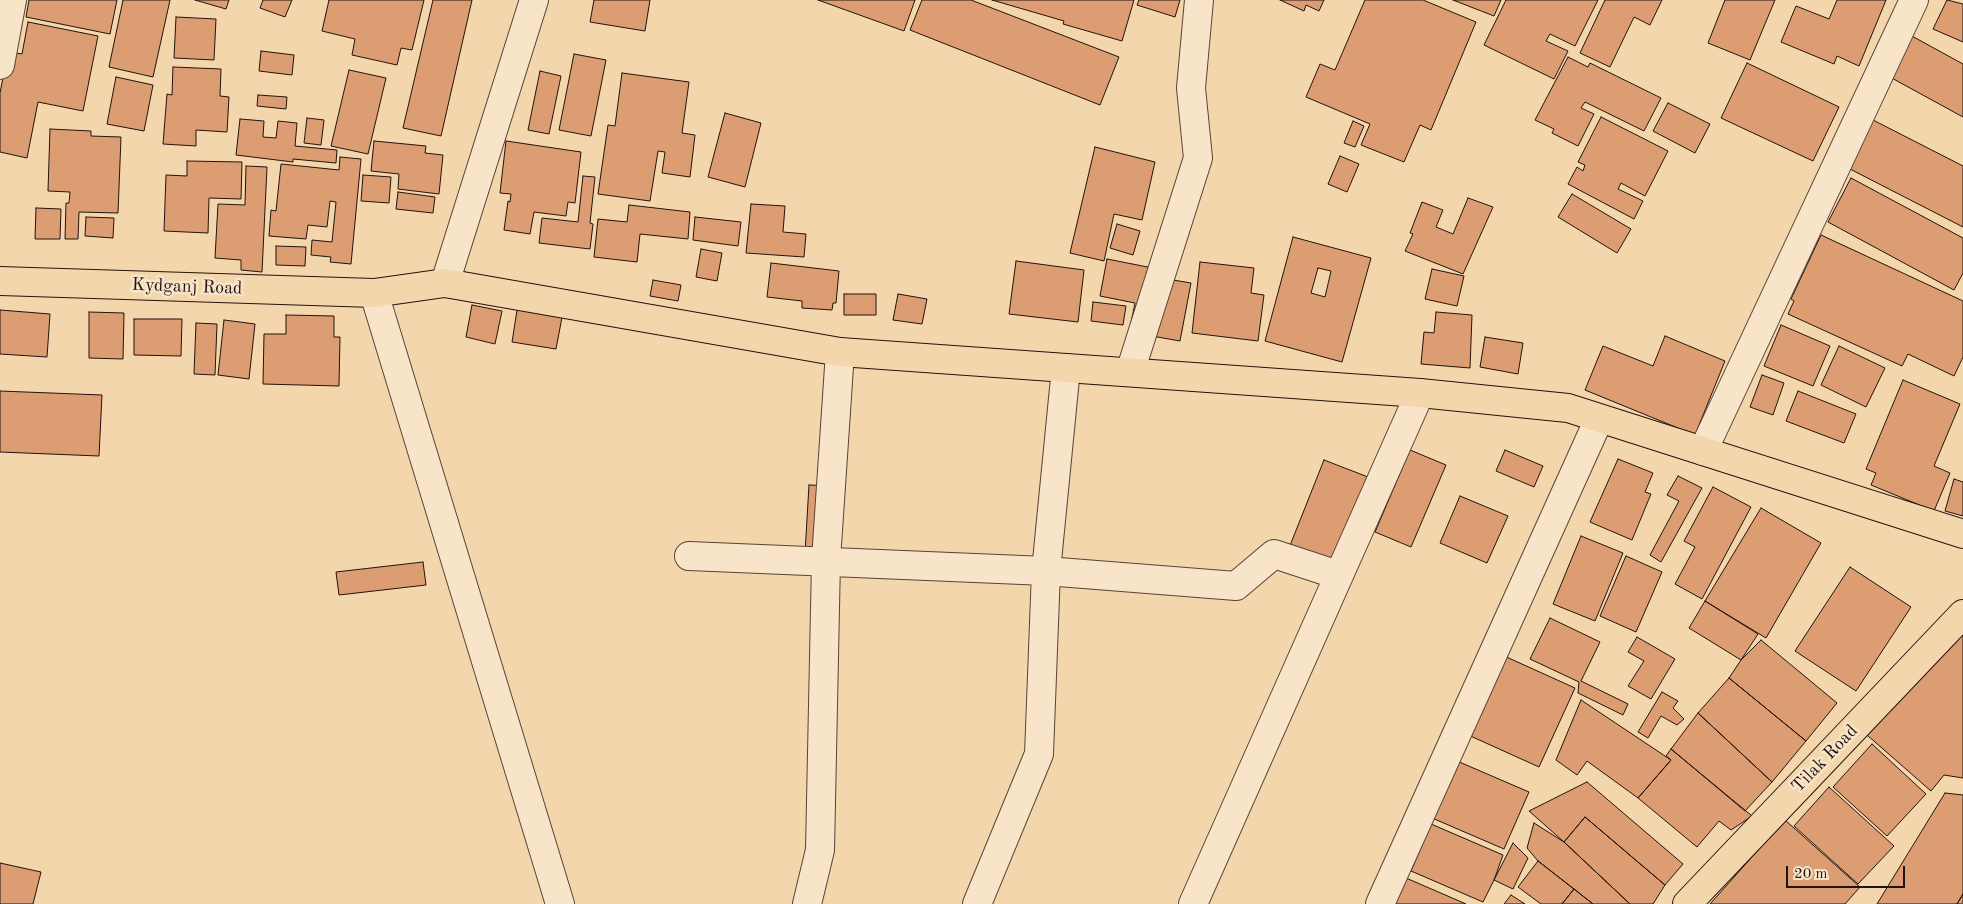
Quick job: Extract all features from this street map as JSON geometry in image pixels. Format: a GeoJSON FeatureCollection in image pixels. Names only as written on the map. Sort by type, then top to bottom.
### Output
{"type":"FeatureCollection","features":[{"type":"Feature","properties":{"kind":"main road","name":"Kydganj Road"},"geometry":{"type":"LineString","coordinates":[[0,282],[374,293],[445,283],[840,352],[1420,393],[1568,408],[1963,534]]}},
{"type":"Feature","properties":{"kind":"main road","name":"Tilak Road"},"geometry":{"type":"LineString","coordinates":[[1687,904],[1963,614]]}},
{"type":"Feature","properties":{"kind":"street"},"geometry":{"type":"LineString","coordinates":[[0,65],[12,0]]}},
{"type":"Feature","properties":{"kind":"street"},"geometry":{"type":"LineString","coordinates":[[445,283],[534,0]]}},
{"type":"Feature","properties":{"kind":"street"},"geometry":{"type":"LineString","coordinates":[[1130,372],[1198,158],[1191,88],[1199,0]]}},
{"type":"Feature","properties":{"kind":"street"},"geometry":{"type":"LineString","coordinates":[[1703,451],[1914,0]]}},
{"type":"Feature","properties":{"kind":"street"},"geometry":{"type":"LineString","coordinates":[[374,293],[560,904]]}},
{"type":"Feature","properties":{"kind":"street"},"geometry":{"type":"LineString","coordinates":[[807,904],[820,850],[826,560],[840,352]]}},
{"type":"Feature","properties":{"kind":"street"},"geometry":{"type":"LineString","coordinates":[[977,904],[1038,754],[1046,571],[1066,368]]}},
{"type":"Feature","properties":{"kind":"street"},"geometry":{"type":"LineString","coordinates":[[1193,904],[1420,393]]}},
{"type":"Feature","properties":{"kind":"street"},"geometry":{"type":"LineString","coordinates":[[1380,904],[1599,419]]}},
{"type":"Feature","properties":{"kind":"street"},"geometry":{"type":"LineString","coordinates":[[689,556],[826,560],[1046,571],[1236,586],[1274,554],[1338,575]]}},
{"type":"Feature","properties":{"kind":"building"},"geometry":{"type":"Polygon","coordinates":[[[29,0],[117,0],[110,34],[26,17],[29,0]]]}},
{"type":"Feature","properties":{"kind":"building"},"geometry":{"type":"Polygon","coordinates":[[[123,0],[170,0],[153,77],[109,67],[123,0]]]}},
{"type":"Feature","properties":{"kind":"building"},"geometry":{"type":"Polygon","coordinates":[[[195,0],[229,0],[226,9],[195,0]]]}},
{"type":"Feature","properties":{"kind":"building"},"geometry":{"type":"Polygon","coordinates":[[[263,0],[292,0],[285,17],[260,8],[263,0]]]}},
{"type":"Feature","properties":{"kind":"building"},"geometry":{"type":"Polygon","coordinates":[[[329,0],[424,0],[412,50],[401,48],[397,65],[352,55],[355,39],[322,31],[329,0]]]}},
{"type":"Feature","properties":{"kind":"building"},"geometry":{"type":"Polygon","coordinates":[[[433,0],[472,0],[441,136],[403,128],[433,0]]]}},
{"type":"Feature","properties":{"kind":"building"},"geometry":{"type":"Polygon","coordinates":[[[594,0],[650,0],[645,31],[590,22],[594,0]]]}},
{"type":"Feature","properties":{"kind":"building"},"geometry":{"type":"Polygon","coordinates":[[[818,0],[915,0],[904,31],[818,0]]]}},
{"type":"Feature","properties":{"kind":"building"},"geometry":{"type":"Polygon","coordinates":[[[922,0],[971,0],[1119,57],[1100,105],[910,30],[922,0]]]}},
{"type":"Feature","properties":{"kind":"building"},"geometry":{"type":"Polygon","coordinates":[[[992,0],[1134,0],[1122,41],[1063,24],[1064,21],[992,0]]]}},
{"type":"Feature","properties":{"kind":"building"},"geometry":{"type":"Polygon","coordinates":[[[1139,0],[1180,0],[1175,17],[1137,5],[1139,0]]]}},
{"type":"Feature","properties":{"kind":"building"},"geometry":{"type":"Polygon","coordinates":[[[1280,0],[1324,0],[1319,11],[1306,5],[1304,11],[1280,0]]]}},
{"type":"Feature","properties":{"kind":"building"},"geometry":{"type":"Polygon","coordinates":[[[1365,0],[1423,0],[1476,22],[1431,130],[1420,125],[1404,162],[1361,145],[1370,124],[1306,97],[1320,64],[1335,70],[1365,0]]]}},
{"type":"Feature","properties":{"kind":"building"},"geometry":{"type":"Polygon","coordinates":[[[1453,0],[1501,0],[1494,16],[1453,0]]]}},
{"type":"Feature","properties":{"kind":"building"},"geometry":{"type":"Polygon","coordinates":[[[1506,0],[1598,0],[1575,46],[1550,34],[1546,41],[1568,51],[1554,79],[1484,45],[1506,0]]]}},
{"type":"Feature","properties":{"kind":"building"},"geometry":{"type":"Polygon","coordinates":[[[1605,0],[1662,0],[1650,25],[1634,17],[1610,67],[1580,53],[1605,0]]]}},
{"type":"Feature","properties":{"kind":"building"},"geometry":{"type":"Polygon","coordinates":[[[1725,0],[1775,0],[1750,60],[1708,43],[1725,0]]]}},
{"type":"Feature","properties":{"kind":"building"},"geometry":{"type":"Polygon","coordinates":[[[1837,0],[1886,0],[1859,66],[1837,56],[1834,64],[1781,42],[1796,6],[1829,19],[1837,0]]]}},
{"type":"Feature","properties":{"kind":"building"},"geometry":{"type":"Polygon","coordinates":[[[1947,0],[1963,4],[1963,42],[1933,29],[1947,0]]]}},
{"type":"Feature","properties":{"kind":"building"},"geometry":{"type":"Polygon","coordinates":[[[176,17],[216,19],[214,60],[174,58],[176,17]]]}},
{"type":"Feature","properties":{"kind":"building"},"geometry":{"type":"Polygon","coordinates":[[[28,22],[98,36],[83,111],[38,102],[27,158],[0,152],[0,93],[8,52],[22,54],[28,22]]]}},
{"type":"Feature","properties":{"kind":"building"},"geometry":{"type":"Polygon","coordinates":[[[1910,35],[1963,64],[1963,117],[1888,76],[1910,35]]]}},
{"type":"Feature","properties":{"kind":"building"},"geometry":{"type":"Polygon","coordinates":[[[261,51],[294,55],[292,75],[259,71],[261,51]]]}},
{"type":"Feature","properties":{"kind":"building"},"geometry":{"type":"Polygon","coordinates":[[[574,54],[606,60],[591,136],[559,130],[574,54]]]}},
{"type":"Feature","properties":{"kind":"building"},"geometry":{"type":"Polygon","coordinates":[[[1568,57],[1588,67],[1590,63],[1661,98],[1644,131],[1585,102],[1581,108],[1594,114],[1578,146],[1552,133],[1554,129],[1535,120],[1568,57]]]}},
{"type":"Feature","properties":{"kind":"building"},"geometry":{"type":"Polygon","coordinates":[[[1747,63],[1839,107],[1813,161],[1721,118],[1747,63]]]}},
{"type":"Feature","properties":{"kind":"building"},"geometry":{"type":"Polygon","coordinates":[[[173,67],[221,69],[220,96],[229,97],[227,132],[196,130],[196,146],[163,144],[167,94],[172,95],[173,67]]]}},
{"type":"Feature","properties":{"kind":"building"},"geometry":{"type":"Polygon","coordinates":[[[349,70],[386,78],[368,154],[331,146],[349,70]]]}},
{"type":"Feature","properties":{"kind":"building"},"geometry":{"type":"Polygon","coordinates":[[[540,71],[561,76],[549,134],[528,130],[540,71]]]}},
{"type":"Feature","properties":{"kind":"building"},"geometry":{"type":"Polygon","coordinates":[[[622,73],[689,82],[682,133],[695,135],[690,177],[662,173],[665,152],[658,151],[650,201],[598,194],[608,125],[615,126],[622,73]]]}},
{"type":"Feature","properties":{"kind":"building"},"geometry":{"type":"Polygon","coordinates":[[[116,77],[153,85],[144,131],[107,124],[116,77]]]}},
{"type":"Feature","properties":{"kind":"building"},"geometry":{"type":"Polygon","coordinates":[[[258,95],[287,97],[286,109],[257,106],[258,95]]]}},
{"type":"Feature","properties":{"kind":"building"},"geometry":{"type":"Polygon","coordinates":[[[1668,103],[1710,124],[1695,153],[1653,131],[1668,103]]]}},
{"type":"Feature","properties":{"kind":"building"},"geometry":{"type":"Polygon","coordinates":[[[725,113],[761,123],[745,187],[708,177],[725,113]]]}},
{"type":"Feature","properties":{"kind":"building"},"geometry":{"type":"Polygon","coordinates":[[[1601,117],[1668,151],[1645,196],[1621,183],[1618,189],[1643,201],[1634,219],[1568,184],[1577,167],[1583,171],[1585,165],[1578,162],[1601,117]]]}},
{"type":"Feature","properties":{"kind":"building"},"geometry":{"type":"Polygon","coordinates":[[[307,118],[324,120],[321,145],[304,143],[307,118]]]}},
{"type":"Feature","properties":{"kind":"building"},"geometry":{"type":"Polygon","coordinates":[[[240,119],[264,121],[263,137],[276,138],[278,121],[297,123],[295,146],[337,150],[336,163],[293,159],[293,162],[236,155],[240,119]]]}},
{"type":"Feature","properties":{"kind":"building"},"geometry":{"type":"Polygon","coordinates":[[[1873,120],[1963,166],[1963,227],[1848,168],[1873,120]]]}},
{"type":"Feature","properties":{"kind":"building"},"geometry":{"type":"Polygon","coordinates":[[[1353,121],[1364,126],[1355,147],[1344,143],[1353,121]]]}},
{"type":"Feature","properties":{"kind":"building"},"geometry":{"type":"Polygon","coordinates":[[[50,129],[91,131],[91,136],[121,137],[118,213],[79,212],[78,239],[65,239],[66,203],[69,203],[70,192],[48,191],[50,129]]]}},
{"type":"Feature","properties":{"kind":"building"},"geometry":{"type":"Polygon","coordinates":[[[374,141],[426,146],[425,153],[443,155],[439,194],[398,189],[399,174],[371,171],[374,141]]]}},
{"type":"Feature","properties":{"kind":"building"},"geometry":{"type":"Polygon","coordinates":[[[506,141],[581,152],[575,203],[568,202],[566,216],[534,212],[530,234],[504,230],[508,201],[510,202],[511,194],[500,193],[506,141]]]}},
{"type":"Feature","properties":{"kind":"building"},"geometry":{"type":"Polygon","coordinates":[[[1095,147],[1155,162],[1142,220],[1114,214],[1104,261],[1070,253],[1095,147]]]}},
{"type":"Feature","properties":{"kind":"building"},"geometry":{"type":"Polygon","coordinates":[[[1340,156],[1359,164],[1347,192],[1328,184],[1340,156]]]}},
{"type":"Feature","properties":{"kind":"building"},"geometry":{"type":"Polygon","coordinates":[[[340,157],[361,159],[351,264],[330,262],[331,257],[311,255],[312,240],[332,242],[336,202],[330,201],[327,227],[308,225],[306,239],[269,236],[271,210],[276,211],[281,164],[339,170],[340,157]]]}},
{"type":"Feature","properties":{"kind":"building"},"geometry":{"type":"Polygon","coordinates":[[[187,161],[242,162],[241,199],[209,198],[208,233],[164,231],[166,175],[187,176],[187,161]]]}},
{"type":"Feature","properties":{"kind":"building"},"geometry":{"type":"Polygon","coordinates":[[[246,166],[267,167],[262,272],[241,270],[241,260],[215,258],[218,204],[245,205],[246,166]]]}},
{"type":"Feature","properties":{"kind":"building"},"geometry":{"type":"Polygon","coordinates":[[[363,175],[391,177],[389,203],[361,201],[363,175]]]}},
{"type":"Feature","properties":{"kind":"building"},"geometry":{"type":"Polygon","coordinates":[[[583,176],[595,177],[590,223],[593,224],[590,249],[539,243],[542,218],[578,222],[583,176]]]}},
{"type":"Feature","properties":{"kind":"building"},"geometry":{"type":"Polygon","coordinates":[[[1851,178],[1963,238],[1963,273],[1954,290],[1828,222],[1851,178]]]}},
{"type":"Feature","properties":{"kind":"building"},"geometry":{"type":"Polygon","coordinates":[[[398,192],[435,197],[433,213],[396,209],[398,192]]]}},
{"type":"Feature","properties":{"kind":"building"},"geometry":{"type":"Polygon","coordinates":[[[1572,194],[1631,229],[1617,253],[1558,217],[1572,194]]]}},
{"type":"Feature","properties":{"kind":"building"},"geometry":{"type":"Polygon","coordinates":[[[1468,198],[1493,207],[1463,274],[1405,251],[1413,234],[1410,233],[1422,202],[1443,210],[1436,227],[1453,234],[1468,198]]]}},
{"type":"Feature","properties":{"kind":"building"},"geometry":{"type":"Polygon","coordinates":[[[751,204],[785,206],[783,232],[806,234],[804,257],[746,253],[751,204]]]}},
{"type":"Feature","properties":{"kind":"building"},"geometry":{"type":"Polygon","coordinates":[[[629,205],[690,212],[688,239],[640,234],[637,262],[594,257],[598,219],[627,222],[629,205]]]}},
{"type":"Feature","properties":{"kind":"building"},"geometry":{"type":"Polygon","coordinates":[[[36,208],[61,209],[60,239],[35,239],[36,208]]]}},
{"type":"Feature","properties":{"kind":"building"},"geometry":{"type":"Polygon","coordinates":[[[86,217],[114,218],[113,238],[85,236],[86,217]]]}},
{"type":"Feature","properties":{"kind":"building"},"geometry":{"type":"Polygon","coordinates":[[[695,217],[741,222],[738,246],[693,240],[695,217]]]}},
{"type":"Feature","properties":{"kind":"building"},"geometry":{"type":"Polygon","coordinates":[[[1117,224],[1140,231],[1133,255],[1110,248],[1117,224]]]}},
{"type":"Feature","properties":{"kind":"building"},"geometry":{"type":"Polygon","coordinates":[[[1821,235],[1963,301],[1963,357],[1954,376],[1908,354],[1902,366],[1788,314],[1794,301],[1791,299],[1821,235]]]}},
{"type":"Feature","properties":{"kind":"building"},"geometry":{"type":"Polygon","coordinates":[[[1293,237],[1371,258],[1342,362],[1265,341],[1293,237]],[[1318,268],[1311,293],[1325,297],[1331,271],[1318,268]]]}},
{"type":"Feature","properties":{"kind":"building"},"geometry":{"type":"Polygon","coordinates":[[[276,246],[306,247],[305,266],[276,265],[276,246]]]}},
{"type":"Feature","properties":{"kind":"building"},"geometry":{"type":"Polygon","coordinates":[[[701,249],[722,253],[717,281],[696,277],[701,249]]]}},
{"type":"Feature","properties":{"kind":"building"},"geometry":{"type":"Polygon","coordinates":[[[1107,259],[1163,270],[1161,278],[1191,283],[1180,341],[1129,332],[1135,303],[1100,296],[1107,259]]]}},
{"type":"Feature","properties":{"kind":"building"},"geometry":{"type":"Polygon","coordinates":[[[1016,261],[1084,270],[1078,322],[1009,314],[1016,261]]]}},
{"type":"Feature","properties":{"kind":"building"},"geometry":{"type":"Polygon","coordinates":[[[1200,262],[1254,268],[1251,293],[1264,295],[1258,341],[1192,333],[1200,262]]]}},
{"type":"Feature","properties":{"kind":"building"},"geometry":{"type":"Polygon","coordinates":[[[771,263],[839,271],[836,303],[833,303],[832,310],[802,308],[802,301],[767,297],[771,263]]]}},
{"type":"Feature","properties":{"kind":"building"},"geometry":{"type":"Polygon","coordinates":[[[1432,269],[1464,276],[1457,306],[1425,299],[1432,269]]]}},
{"type":"Feature","properties":{"kind":"building"},"geometry":{"type":"Polygon","coordinates":[[[653,280],[681,285],[678,301],[650,296],[653,280]]]}},
{"type":"Feature","properties":{"kind":"building"},"geometry":{"type":"Polygon","coordinates":[[[844,294],[876,294],[876,315],[844,315],[844,294]]]}},
{"type":"Feature","properties":{"kind":"building"},"geometry":{"type":"Polygon","coordinates":[[[898,294],[927,299],[922,324],[893,320],[898,294]]]}},
{"type":"Feature","properties":{"kind":"building"},"geometry":{"type":"Polygon","coordinates":[[[1093,302],[1126,306],[1123,325],[1091,321],[1093,302]]]}},
{"type":"Feature","properties":{"kind":"building"},"geometry":{"type":"Polygon","coordinates":[[[518,304],[563,312],[556,349],[512,342],[518,304]]]}},
{"type":"Feature","properties":{"kind":"building"},"geometry":{"type":"Polygon","coordinates":[[[472,305],[502,311],[495,344],[466,337],[472,305]]]}},
{"type":"Feature","properties":{"kind":"building"},"geometry":{"type":"Polygon","coordinates":[[[0,310],[50,314],[47,357],[0,354],[0,310]]]}},
{"type":"Feature","properties":{"kind":"building"},"geometry":{"type":"Polygon","coordinates":[[[89,312],[124,313],[123,359],[89,358],[89,312]]]}},
{"type":"Feature","properties":{"kind":"building"},"geometry":{"type":"Polygon","coordinates":[[[1436,312],[1472,315],[1470,368],[1421,364],[1424,332],[1434,333],[1436,312]]]}},
{"type":"Feature","properties":{"kind":"building"},"geometry":{"type":"Polygon","coordinates":[[[286,315],[334,316],[334,337],[340,337],[339,386],[263,384],[264,334],[286,334],[286,315]]]}},
{"type":"Feature","properties":{"kind":"building"},"geometry":{"type":"Polygon","coordinates":[[[134,319],[182,319],[181,356],[134,355],[134,319]]]}},
{"type":"Feature","properties":{"kind":"building"},"geometry":{"type":"Polygon","coordinates":[[[224,320],[255,324],[249,379],[218,375],[224,320]]]}},
{"type":"Feature","properties":{"kind":"building"},"geometry":{"type":"Polygon","coordinates":[[[196,323],[217,324],[215,375],[194,374],[196,323]]]}},
{"type":"Feature","properties":{"kind":"building"},"geometry":{"type":"Polygon","coordinates":[[[1781,325],[1830,346],[1813,386],[1764,366],[1781,325]]]}},
{"type":"Feature","properties":{"kind":"building"},"geometry":{"type":"Polygon","coordinates":[[[1665,336],[1725,361],[1695,435],[1585,390],[1603,346],[1653,366],[1665,336]]]}},
{"type":"Feature","properties":{"kind":"building"},"geometry":{"type":"Polygon","coordinates":[[[1485,337],[1523,343],[1518,374],[1480,367],[1485,337]]]}},
{"type":"Feature","properties":{"kind":"building"},"geometry":{"type":"Polygon","coordinates":[[[1839,346],[1885,368],[1866,407],[1821,385],[1839,346]]]}},
{"type":"Feature","properties":{"kind":"building"},"geometry":{"type":"Polygon","coordinates":[[[1762,375],[1784,383],[1773,415],[1750,407],[1762,375]]]}},
{"type":"Feature","properties":{"kind":"building"},"geometry":{"type":"Polygon","coordinates":[[[1903,380],[1960,404],[1934,466],[1950,473],[1934,511],[1871,485],[1876,473],[1866,469],[1903,380]]]}},
{"type":"Feature","properties":{"kind":"building"},"geometry":{"type":"Polygon","coordinates":[[[0,391],[102,395],[99,456],[0,452],[0,391]]]}},
{"type":"Feature","properties":{"kind":"building"},"geometry":{"type":"Polygon","coordinates":[[[1798,391],[1856,414],[1844,443],[1786,421],[1798,391]]]}},
{"type":"Feature","properties":{"kind":"building"},"geometry":{"type":"Polygon","coordinates":[[[1410,450],[1446,465],[1411,547],[1375,532],[1410,450]]]}},
{"type":"Feature","properties":{"kind":"building"},"geometry":{"type":"Polygon","coordinates":[[[1505,450],[1543,466],[1534,487],[1496,471],[1505,450]]]}},
{"type":"Feature","properties":{"kind":"building"},"geometry":{"type":"Polygon","coordinates":[[[1618,459],[1653,473],[1645,492],[1651,494],[1632,540],[1590,522],[1618,459]]]}},
{"type":"Feature","properties":{"kind":"building"},"geometry":{"type":"Polygon","coordinates":[[[1324,460],[1368,477],[1333,565],[1289,548],[1324,460]]]}},
{"type":"Feature","properties":{"kind":"building"},"geometry":{"type":"Polygon","coordinates":[[[1678,476],[1702,488],[1661,562],[1650,555],[1679,501],[1667,495],[1678,476]]]}},
{"type":"Feature","properties":{"kind":"building"},"geometry":{"type":"Polygon","coordinates":[[[1954,479],[1963,482],[1963,516],[1945,511],[1954,479]]]}},
{"type":"Feature","properties":{"kind":"building"},"geometry":{"type":"Polygon","coordinates":[[[809,485],[834,486],[830,554],[805,553],[809,485]]]}},
{"type":"Feature","properties":{"kind":"building"},"geometry":{"type":"Polygon","coordinates":[[[1713,487],[1751,507],[1702,599],[1675,584],[1695,547],[1684,541],[1713,487]]]}},
{"type":"Feature","properties":{"kind":"building"},"geometry":{"type":"Polygon","coordinates":[[[1460,496],[1508,516],[1487,563],[1440,543],[1460,496]]]}},
{"type":"Feature","properties":{"kind":"building"},"geometry":{"type":"Polygon","coordinates":[[[1761,508],[1821,543],[1766,638],[1705,601],[1761,508]]]}},
{"type":"Feature","properties":{"kind":"building"},"geometry":{"type":"Polygon","coordinates":[[[1581,536],[1623,553],[1595,621],[1553,604],[1581,536]]]}},
{"type":"Feature","properties":{"kind":"building"},"geometry":{"type":"Polygon","coordinates":[[[1626,556],[1662,572],[1636,632],[1600,616],[1626,556]]]}},
{"type":"Feature","properties":{"kind":"building"},"geometry":{"type":"Polygon","coordinates":[[[423,562],[426,585],[339,595],[336,572],[423,562]]]}},
{"type":"Feature","properties":{"kind":"building"},"geometry":{"type":"Polygon","coordinates":[[[1850,567],[1911,607],[1856,691],[1795,651],[1850,567]]]}},
{"type":"Feature","properties":{"kind":"building"},"geometry":{"type":"Polygon","coordinates":[[[1705,601],[1758,634],[1741,660],[1689,628],[1705,601]]]}},
{"type":"Feature","properties":{"kind":"building"},"geometry":{"type":"Polygon","coordinates":[[[1550,618],[1600,642],[1581,681],[1628,704],[1623,715],[1578,693],[1579,682],[1530,659],[1550,618]]]}},
{"type":"Feature","properties":{"kind":"building"},"geometry":{"type":"Polygon","coordinates":[[[1963,627],[1963,778],[1944,775],[1931,791],[1867,735],[1963,627]]]}},
{"type":"Feature","properties":{"kind":"building"},"geometry":{"type":"Polygon","coordinates":[[[1637,637],[1675,659],[1651,699],[1628,686],[1644,661],[1628,652],[1637,637]]]}},
{"type":"Feature","properties":{"kind":"building"},"geometry":{"type":"Polygon","coordinates":[[[1761,640],[1837,703],[1806,741],[1729,678],[1741,660],[1761,640]]]}},
{"type":"Feature","properties":{"kind":"building"},"geometry":{"type":"Polygon","coordinates":[[[1502,655],[1575,688],[1539,767],[1466,734],[1502,655]]]}},
{"type":"Feature","properties":{"kind":"building"},"geometry":{"type":"Polygon","coordinates":[[[1729,678],[1806,741],[1772,782],[1698,713],[1729,678]]]}},
{"type":"Feature","properties":{"kind":"building"},"geometry":{"type":"Polygon","coordinates":[[[1662,692],[1678,701],[1673,708],[1684,719],[1677,725],[1661,716],[1648,738],[1638,732],[1662,692]]]}},
{"type":"Feature","properties":{"kind":"building"},"geometry":{"type":"Polygon","coordinates":[[[1581,700],[1671,760],[1638,798],[1587,761],[1577,775],[1556,760],[1581,700]]]}},
{"type":"Feature","properties":{"kind":"building"},"geometry":{"type":"Polygon","coordinates":[[[1698,713],[1772,782],[1745,811],[1671,749],[1698,713]]]}},
{"type":"Feature","properties":{"kind":"building"},"geometry":{"type":"Polygon","coordinates":[[[1872,744],[1926,794],[1887,836],[1833,787],[1872,744]]]}},
{"type":"Feature","properties":{"kind":"building"},"geometry":{"type":"Polygon","coordinates":[[[1671,749],[1752,816],[1731,830],[1719,821],[1697,847],[1638,798],[1671,760],[1666,756],[1671,749]]]}},
{"type":"Feature","properties":{"kind":"building"},"geometry":{"type":"Polygon","coordinates":[[[1457,761],[1529,792],[1504,849],[1432,818],[1457,761]]]}},
{"type":"Feature","properties":{"kind":"building"},"geometry":{"type":"Polygon","coordinates":[[[1587,782],[1683,864],[1665,885],[1585,817],[1564,842],[1529,811],[1587,782]]]}},
{"type":"Feature","properties":{"kind":"building"},"geometry":{"type":"Polygon","coordinates":[[[1829,787],[1894,846],[1858,884],[1794,826],[1829,787]]]}},
{"type":"Feature","properties":{"kind":"building"},"geometry":{"type":"Polygon","coordinates":[[[1945,793],[1963,795],[1963,894],[1957,904],[1877,904],[1945,793]]]}},
{"type":"Feature","properties":{"kind":"building"},"geometry":{"type":"Polygon","coordinates":[[[1585,817],[1665,885],[1653,904],[1630,904],[1564,842],[1585,817]]]}},
{"type":"Feature","properties":{"kind":"building"},"geometry":{"type":"Polygon","coordinates":[[[1785,820],[1860,887],[1845,904],[1710,904],[1785,820]]]}},
{"type":"Feature","properties":{"kind":"building"},"geometry":{"type":"Polygon","coordinates":[[[1534,823],[1564,842],[1630,904],[1593,904],[1538,861],[1527,848],[1534,823]]]}},
{"type":"Feature","properties":{"kind":"building"},"geometry":{"type":"Polygon","coordinates":[[[1431,824],[1503,855],[1494,880],[1483,902],[1411,871],[1431,824]]]}},
{"type":"Feature","properties":{"kind":"building"},"geometry":{"type":"Polygon","coordinates":[[[1513,843],[1528,858],[1513,889],[1494,880],[1513,843]]]}},
{"type":"Feature","properties":{"kind":"building"},"geometry":{"type":"Polygon","coordinates":[[[1538,861],[1574,889],[1562,904],[1541,904],[1518,887],[1538,861]]]}},
{"type":"Feature","properties":{"kind":"building"},"geometry":{"type":"Polygon","coordinates":[[[0,863],[41,872],[33,904],[0,904],[0,863]]]}},
{"type":"Feature","properties":{"kind":"building"},"geometry":{"type":"Polygon","coordinates":[[[1406,878],[1466,904],[1395,904],[1406,878]]]}},
{"type":"Feature","properties":{"kind":"building"},"geometry":{"type":"Polygon","coordinates":[[[1574,889],[1593,904],[1562,904],[1574,889]]]}},
{"type":"Feature","properties":{"kind":"building"},"geometry":{"type":"Polygon","coordinates":[[[1963,894],[1963,904],[1957,904],[1963,894]]]}},
{"type":"Feature","properties":{"kind":"building"},"geometry":{"type":"Polygon","coordinates":[[[1511,895],[1525,904],[1504,904],[1511,895]]]}}]}
